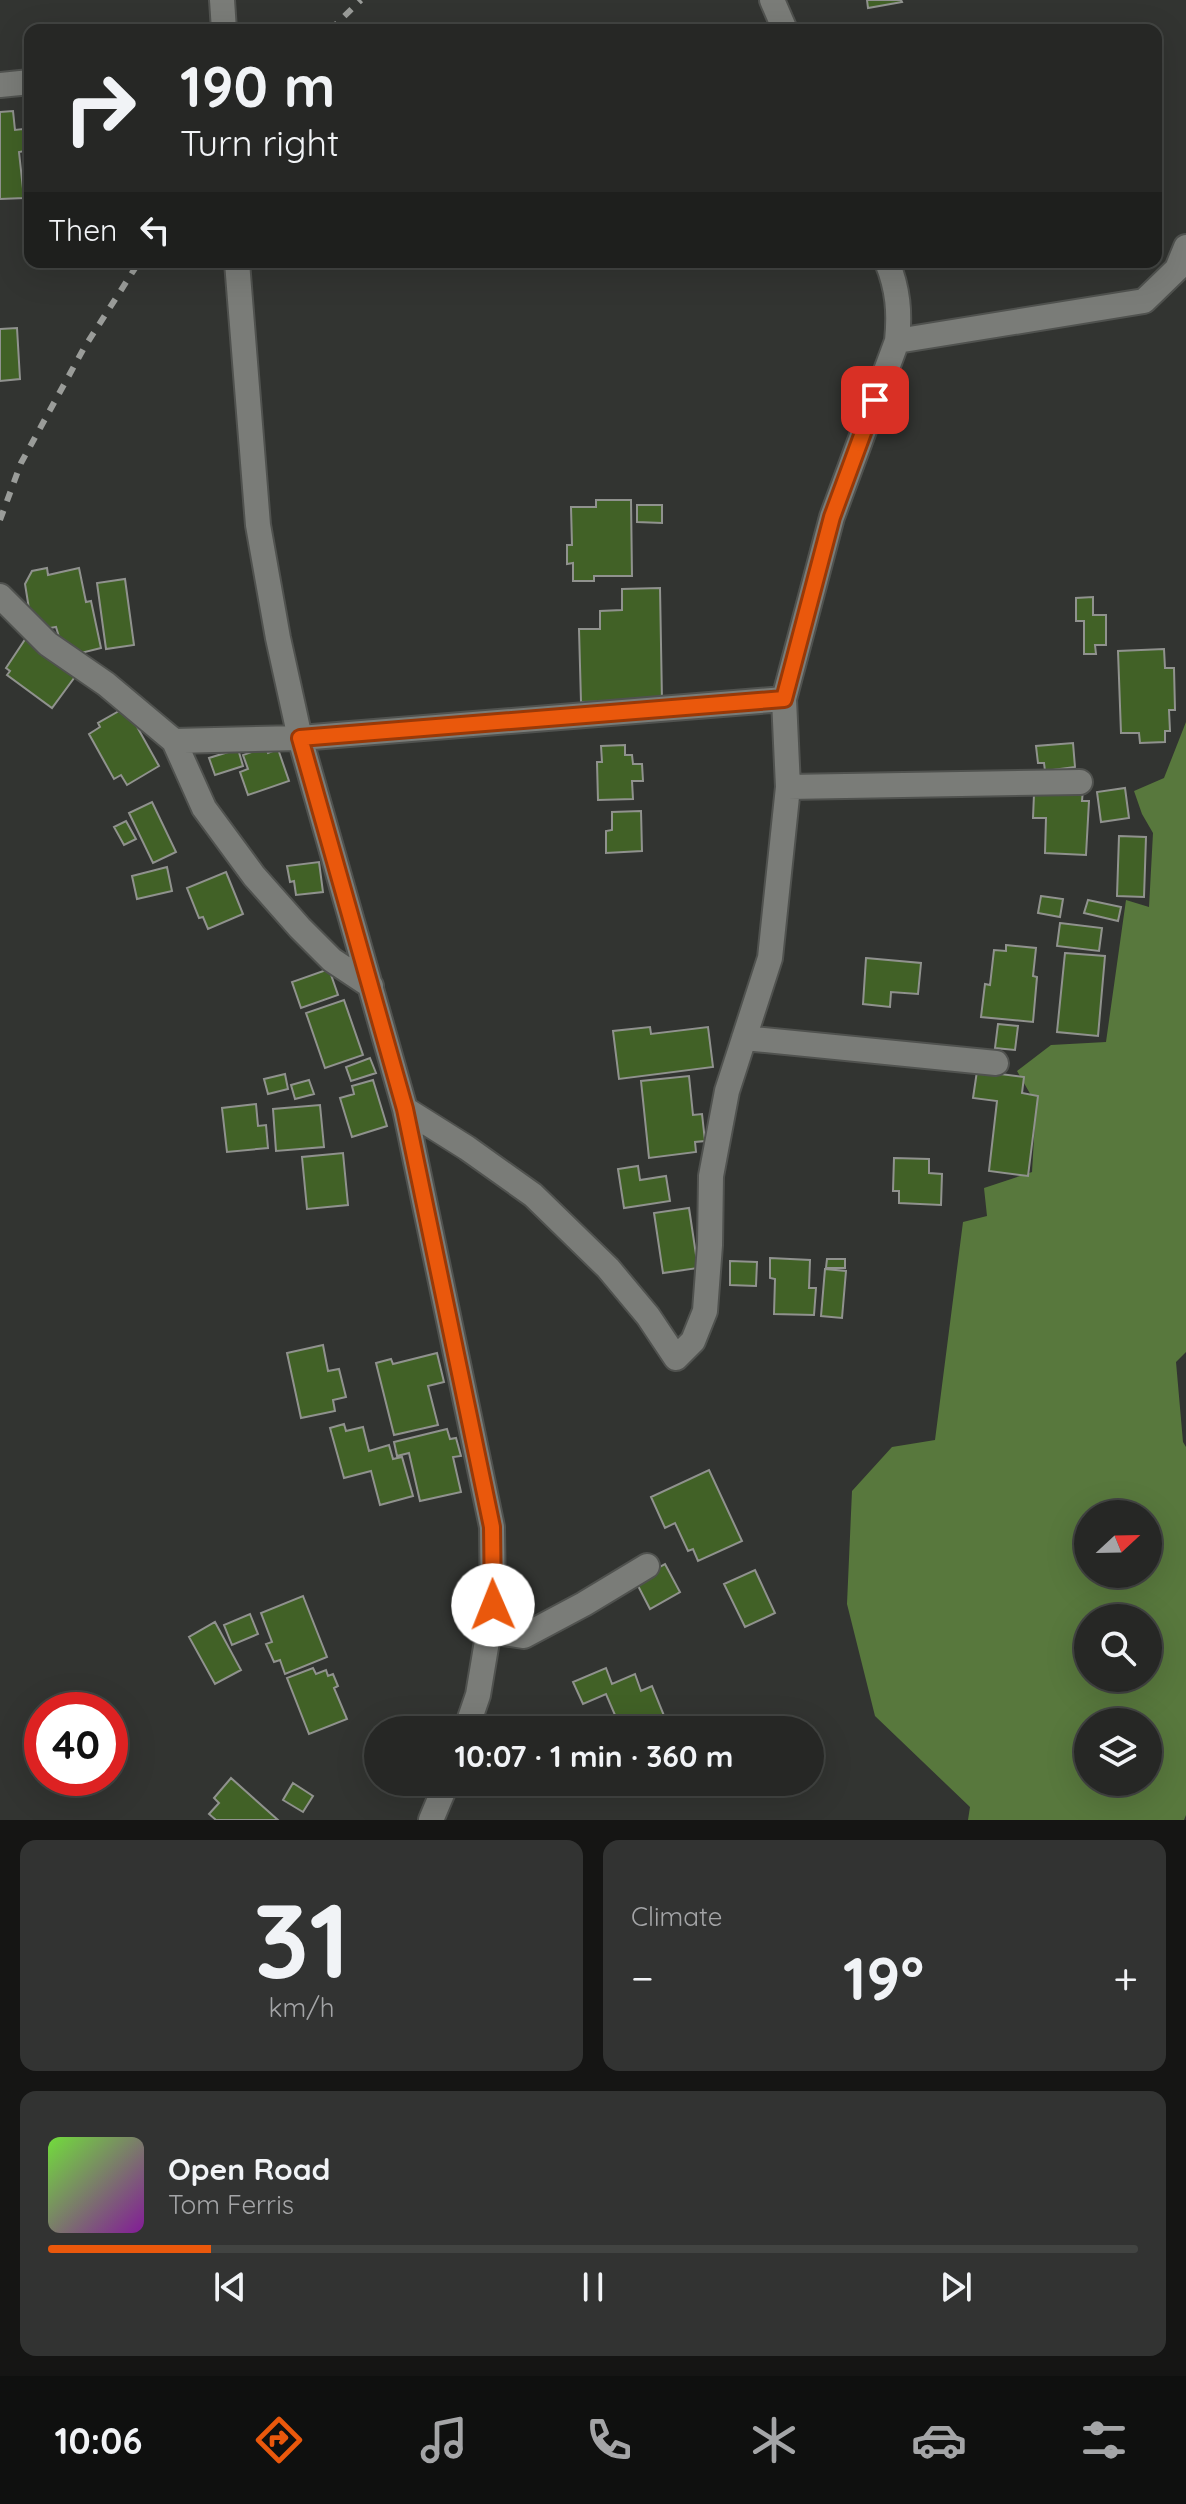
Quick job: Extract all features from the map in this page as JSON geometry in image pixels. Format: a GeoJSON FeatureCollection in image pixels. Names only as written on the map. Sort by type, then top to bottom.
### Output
{"type":"FeatureCollection","features":[{"type":"Feature","properties":{"kind":"street"},"geometry":{"type":"LineString","coordinates":[[222,0],[224,24]]}},
{"type":"Feature","properties":{"kind":"street"},"geometry":{"type":"LineString","coordinates":[[772,0],[782,24]]}},
{"type":"Feature","properties":{"kind":"street"},"geometry":{"type":"LineString","coordinates":[[0,85],[24,83]]}},
{"type":"Feature","properties":{"kind":"street"},"geometry":{"type":"LineString","coordinates":[[897,341],[1144,301],[1177,269],[1186,247]]}},
{"type":"Feature","properties":{"kind":"street"},"geometry":{"type":"LineString","coordinates":[[237,268],[258,525],[278,638],[300,738],[405,1109],[492,1527],[493,1605],[478,1695],[471,1716]]}},
{"type":"Feature","properties":{"kind":"street"},"geometry":{"type":"LineString","coordinates":[[405,1109],[533,1195],[608,1268],[648,1316],[676,1358],[693,1341],[705,1311],[711,1176],[727,1091],[770,958],[788,787],[784,699],[832,517],[897,341],[900,316],[889,268]]}},
{"type":"Feature","properties":{"kind":"street"},"geometry":{"type":"LineString","coordinates":[[0,596],[48,644],[106,684],[174,741],[204,808],[254,876],[332,960],[371,986]]}},
{"type":"Feature","properties":{"kind":"street"},"geometry":{"type":"LineString","coordinates":[[174,741],[300,738],[784,699]]}},
{"type":"Feature","properties":{"kind":"street"},"geometry":{"type":"LineString","coordinates":[[788,787],[1080,782]]}},
{"type":"Feature","properties":{"kind":"street"},"geometry":{"type":"LineString","coordinates":[[744,1038],[996,1063]]}},
{"type":"Feature","properties":{"kind":"street"},"geometry":{"type":"LineString","coordinates":[[489,1631],[524,1636],[647,1566]]}},
{"type":"Feature","properties":{"kind":"street"},"geometry":{"type":"LineString","coordinates":[[431,1820],[441,1796]]}},
{"type":"Feature","properties":{"kind":"green space"},"geometry":{"type":"Polygon","coordinates":[[[1186,722],[1186,1352],[1176,1362],[1186,1447],[1186,1815],[1184,1820],[968,1820],[970,1807],[875,1716],[847,1604],[852,1491],[892,1447],[935,1440],[963,1222],[987,1216],[984,1188],[1032,1172],[1036,1104],[1017,1071],[1051,1045],[1106,1042],[1126,900],[1149,907],[1153,833],[1134,791],[1164,778],[1186,722]]]}},
{"type":"Feature","properties":{"kind":"building"},"geometry":{"type":"Polygon","coordinates":[[[867,0],[901,0],[902,2],[868,8],[867,0]]]}},
{"type":"Feature","properties":{"kind":"building"},"geometry":{"type":"Polygon","coordinates":[[[13,111],[15,130],[23,129],[24,151],[19,152],[24,198],[0,199],[0,112],[13,111]]]}},
{"type":"Feature","properties":{"kind":"building"},"geometry":{"type":"Polygon","coordinates":[[[17,328],[20,379],[0,381],[0,329],[17,328]]]}},
{"type":"Feature","properties":{"kind":"building"},"geometry":{"type":"Polygon","coordinates":[[[596,500],[631,500],[632,576],[594,576],[594,581],[573,581],[573,563],[567,564],[567,545],[572,545],[571,507],[596,507],[596,500]]]}},
{"type":"Feature","properties":{"kind":"building"},"geometry":{"type":"Polygon","coordinates":[[[637,505],[662,505],[662,523],[637,522],[637,505]]]}},
{"type":"Feature","properties":{"kind":"building"},"geometry":{"type":"Polygon","coordinates":[[[47,568],[48,575],[79,568],[86,602],[91,601],[101,648],[81,653],[59,637],[56,627],[50,628],[29,609],[25,584],[32,571],[47,568]]]}},
{"type":"Feature","properties":{"kind":"building"},"geometry":{"type":"Polygon","coordinates":[[[125,579],[134,645],[106,649],[97,583],[125,579]]]}},
{"type":"Feature","properties":{"kind":"building"},"geometry":{"type":"Polygon","coordinates":[[[660,588],[662,701],[581,702],[579,629],[600,629],[600,611],[622,610],[622,589],[660,588]]]}},
{"type":"Feature","properties":{"kind":"building"},"geometry":{"type":"Polygon","coordinates":[[[1093,597],[1093,615],[1106,615],[1106,645],[1095,645],[1096,654],[1084,654],[1084,621],[1076,621],[1076,598],[1093,597]]]}},
{"type":"Feature","properties":{"kind":"building"},"geometry":{"type":"Polygon","coordinates":[[[26,638],[77,674],[52,708],[7,675],[10,671],[6,668],[26,638]]]}},
{"type":"Feature","properties":{"kind":"building"},"geometry":{"type":"Polygon","coordinates":[[[1164,649],[1165,668],[1174,668],[1175,710],[1169,710],[1170,731],[1165,731],[1165,742],[1140,743],[1139,733],[1121,733],[1118,651],[1164,649]]]}},
{"type":"Feature","properties":{"kind":"building"},"geometry":{"type":"Polygon","coordinates":[[[126,707],[159,766],[127,785],[121,775],[114,779],[89,734],[100,727],[98,723],[126,707]]]}},
{"type":"Feature","properties":{"kind":"building"},"geometry":{"type":"Polygon","coordinates":[[[1073,743],[1075,767],[1045,771],[1044,763],[1038,763],[1036,746],[1073,743]]]}},
{"type":"Feature","properties":{"kind":"building"},"geometry":{"type":"Polygon","coordinates":[[[625,745],[625,755],[632,755],[633,764],[642,764],[643,781],[632,781],[633,799],[598,800],[597,762],[602,762],[601,746],[625,745]]]}},
{"type":"Feature","properties":{"kind":"building"},"geometry":{"type":"Polygon","coordinates":[[[266,747],[268,753],[278,749],[289,781],[248,795],[240,772],[248,769],[243,755],[266,747]]]}},
{"type":"Feature","properties":{"kind":"building"},"geometry":{"type":"Polygon","coordinates":[[[238,749],[243,766],[215,775],[209,758],[238,749]]]}},
{"type":"Feature","properties":{"kind":"building"},"geometry":{"type":"Polygon","coordinates":[[[1044,788],[1083,790],[1082,801],[1089,801],[1086,855],[1045,853],[1046,818],[1033,818],[1034,794],[1044,795],[1044,788]]]}},
{"type":"Feature","properties":{"kind":"building"},"geometry":{"type":"Polygon","coordinates":[[[1125,788],[1129,818],[1101,822],[1097,792],[1125,788]]]}},
{"type":"Feature","properties":{"kind":"building"},"geometry":{"type":"Polygon","coordinates":[[[152,802],[176,852],[153,863],[129,813],[152,802]]]}},
{"type":"Feature","properties":{"kind":"building"},"geometry":{"type":"Polygon","coordinates":[[[641,811],[642,851],[606,853],[606,831],[612,830],[612,812],[641,811]]]}},
{"type":"Feature","properties":{"kind":"building"},"geometry":{"type":"Polygon","coordinates":[[[126,821],[136,839],[124,845],[114,827],[126,821]]]}},
{"type":"Feature","properties":{"kind":"building"},"geometry":{"type":"Polygon","coordinates":[[[1119,836],[1146,837],[1144,897],[1117,896],[1119,836]]]}},
{"type":"Feature","properties":{"kind":"building"},"geometry":{"type":"Polygon","coordinates":[[[319,862],[323,892],[296,895],[287,866],[319,862]]]}},
{"type":"Feature","properties":{"kind":"building"},"geometry":{"type":"Polygon","coordinates":[[[167,867],[172,891],[137,899],[132,876],[167,867]]]}},
{"type":"Feature","properties":{"kind":"building"},"geometry":{"type":"Polygon","coordinates":[[[226,872],[243,914],[208,929],[203,917],[199,918],[187,888],[226,872]]]}},
{"type":"Feature","properties":{"kind":"building"},"geometry":{"type":"Polygon","coordinates":[[[1041,896],[1063,899],[1060,917],[1038,913],[1041,896]]]}},
{"type":"Feature","properties":{"kind":"building"},"geometry":{"type":"Polygon","coordinates":[[[1088,900],[1121,907],[1118,921],[1084,913],[1088,900]]]}},
{"type":"Feature","properties":{"kind":"building"},"geometry":{"type":"Polygon","coordinates":[[[1060,923],[1102,928],[1099,951],[1057,946],[1060,923]]]}},
{"type":"Feature","properties":{"kind":"building"},"geometry":{"type":"Polygon","coordinates":[[[1006,945],[1036,948],[1033,1022],[981,1017],[985,984],[990,985],[994,950],[1006,951],[1006,945]]]}},
{"type":"Feature","properties":{"kind":"building"},"geometry":{"type":"Polygon","coordinates":[[[1065,953],[1105,956],[1098,1036],[1057,1032],[1065,953]]]}},
{"type":"Feature","properties":{"kind":"building"},"geometry":{"type":"Polygon","coordinates":[[[866,958],[921,963],[918,994],[891,992],[890,1007],[863,1004],[866,958]]]}},
{"type":"Feature","properties":{"kind":"building"},"geometry":{"type":"Polygon","coordinates":[[[329,969],[338,995],[301,1008],[292,982],[329,969]]]}},
{"type":"Feature","properties":{"kind":"building"},"geometry":{"type":"Polygon","coordinates":[[[344,1000],[363,1055],[325,1068],[306,1013],[344,1000]]]}},
{"type":"Feature","properties":{"kind":"building"},"geometry":{"type":"Polygon","coordinates":[[[998,1024],[1018,1026],[1015,1050],[995,1048],[998,1024]]]}},
{"type":"Feature","properties":{"kind":"building"},"geometry":{"type":"Polygon","coordinates":[[[650,1027],[651,1034],[708,1027],[713,1067],[619,1079],[613,1031],[650,1027]]]}},
{"type":"Feature","properties":{"kind":"building"},"geometry":{"type":"Polygon","coordinates":[[[370,1058],[376,1073],[351,1081],[346,1067],[370,1058]]]}},
{"type":"Feature","properties":{"kind":"building"},"geometry":{"type":"Polygon","coordinates":[[[977,1071],[1024,1077],[1022,1093],[1038,1096],[1028,1176],[989,1171],[997,1101],[973,1098],[977,1071]]]}},
{"type":"Feature","properties":{"kind":"building"},"geometry":{"type":"Polygon","coordinates":[[[285,1074],[288,1089],[268,1094],[264,1079],[285,1074]]]}},
{"type":"Feature","properties":{"kind":"building"},"geometry":{"type":"Polygon","coordinates":[[[689,1076],[693,1115],[702,1114],[705,1141],[695,1142],[696,1152],[649,1158],[641,1081],[689,1076]]]}},
{"type":"Feature","properties":{"kind":"building"},"geometry":{"type":"Polygon","coordinates":[[[309,1080],[314,1094],[295,1099],[291,1085],[309,1080]]]}},
{"type":"Feature","properties":{"kind":"building"},"geometry":{"type":"Polygon","coordinates":[[[373,1080],[387,1126],[352,1137],[340,1098],[354,1094],[352,1086],[373,1080]]]}},
{"type":"Feature","properties":{"kind":"building"},"geometry":{"type":"Polygon","coordinates":[[[256,1104],[258,1126],[266,1125],[268,1148],[227,1152],[222,1108],[256,1104]]]}},
{"type":"Feature","properties":{"kind":"building"},"geometry":{"type":"Polygon","coordinates":[[[320,1105],[324,1147],[276,1151],[273,1109],[320,1105]]]}},
{"type":"Feature","properties":{"kind":"building"},"geometry":{"type":"Polygon","coordinates":[[[343,1153],[348,1205],[307,1209],[302,1157],[343,1153]]]}},
{"type":"Feature","properties":{"kind":"building"},"geometry":{"type":"Polygon","coordinates":[[[894,1158],[929,1159],[929,1173],[942,1174],[941,1205],[899,1203],[899,1191],[893,1191],[894,1158]]]}},
{"type":"Feature","properties":{"kind":"building"},"geometry":{"type":"Polygon","coordinates":[[[638,1166],[640,1180],[666,1176],[670,1201],[624,1208],[618,1169],[638,1166]]]}},
{"type":"Feature","properties":{"kind":"building"},"geometry":{"type":"Polygon","coordinates":[[[689,1208],[698,1268],[663,1273],[654,1213],[689,1208]]]}},
{"type":"Feature","properties":{"kind":"building"},"geometry":{"type":"Polygon","coordinates":[[[770,1258],[810,1260],[809,1288],[816,1288],[814,1315],[774,1314],[775,1279],[770,1278],[770,1258]]]}},
{"type":"Feature","properties":{"kind":"building"},"geometry":{"type":"Polygon","coordinates":[[[827,1259],[845,1259],[845,1268],[826,1268],[827,1259]]]}},
{"type":"Feature","properties":{"kind":"building"},"geometry":{"type":"Polygon","coordinates":[[[730,1261],[757,1262],[756,1286],[730,1285],[730,1261]]]}},
{"type":"Feature","properties":{"kind":"building"},"geometry":{"type":"Polygon","coordinates":[[[825,1269],[846,1271],[842,1318],[821,1316],[825,1269]]]}},
{"type":"Feature","properties":{"kind":"building"},"geometry":{"type":"Polygon","coordinates":[[[323,1345],[328,1371],[339,1369],[346,1397],[333,1400],[335,1411],[301,1418],[287,1353],[323,1345]]]}},
{"type":"Feature","properties":{"kind":"building"},"geometry":{"type":"Polygon","coordinates":[[[437,1353],[444,1382],[428,1386],[438,1425],[394,1435],[376,1363],[391,1359],[393,1364],[437,1353]]]}},
{"type":"Feature","properties":{"kind":"building"},"geometry":{"type":"Polygon","coordinates":[[[344,1424],[346,1431],[363,1427],[369,1451],[389,1445],[393,1459],[402,1457],[413,1496],[380,1505],[371,1471],[344,1478],[330,1428],[344,1424]]]}},
{"type":"Feature","properties":{"kind":"building"},"geometry":{"type":"Polygon","coordinates":[[[447,1429],[450,1439],[456,1438],[461,1456],[453,1457],[461,1492],[420,1501],[409,1453],[397,1456],[394,1442],[447,1429]]]}},
{"type":"Feature","properties":{"kind":"building"},"geometry":{"type":"Polygon","coordinates":[[[709,1470],[742,1541],[698,1561],[693,1549],[688,1551],[675,1523],[665,1528],[651,1497],[709,1470]]]}},
{"type":"Feature","properties":{"kind":"building"},"geometry":{"type":"Polygon","coordinates":[[[665,1564],[680,1592],[650,1609],[635,1580],[665,1564]]]}},
{"type":"Feature","properties":{"kind":"building"},"geometry":{"type":"Polygon","coordinates":[[[755,1570],[775,1613],[745,1627],[724,1584],[755,1570]]]}},
{"type":"Feature","properties":{"kind":"building"},"geometry":{"type":"Polygon","coordinates":[[[303,1596],[327,1657],[285,1674],[280,1660],[274,1662],[266,1644],[272,1642],[261,1613],[303,1596]]]}},
{"type":"Feature","properties":{"kind":"building"},"geometry":{"type":"Polygon","coordinates":[[[250,1614],[258,1634],[232,1645],[224,1625],[250,1614]]]}},
{"type":"Feature","properties":{"kind":"building"},"geometry":{"type":"Polygon","coordinates":[[[215,1622],[241,1670],[215,1684],[189,1637],[215,1622]]]}},
{"type":"Feature","properties":{"kind":"building"},"geometry":{"type":"Polygon","coordinates":[[[313,1668],[316,1674],[326,1670],[328,1676],[333,1674],[338,1686],[334,1688],[347,1719],[309,1734],[287,1678],[313,1668]]]}},
{"type":"Feature","properties":{"kind":"building"},"geometry":{"type":"Polygon","coordinates":[[[606,1668],[612,1684],[635,1674],[641,1691],[652,1686],[664,1716],[615,1716],[606,1694],[583,1704],[573,1682],[606,1668]]]}},
{"type":"Feature","properties":{"kind":"building"},"geometry":{"type":"Polygon","coordinates":[[[231,1778],[278,1820],[216,1820],[209,1814],[219,1803],[214,1798],[231,1778]]]}},
{"type":"Feature","properties":{"kind":"building"},"geometry":{"type":"Polygon","coordinates":[[[293,1783],[313,1796],[303,1812],[283,1800],[293,1783]]]}},
{"type":"Feature","properties":{"kind":"railway"},"geometry":{"type":"LineString","coordinates":[[336,24],[361,0]]}},
{"type":"Feature","properties":{"kind":"railway"},"geometry":{"type":"LineString","coordinates":[[0,520],[21,463],[84,348],[135,268]]}},
{"type":"Feature","properties":{"kind":"route"},"geometry":{"type":"LineString","coordinates":[[493,1605],[492,1527],[405,1109],[300,738],[784,699],[832,517],[875,400]]}}]}
